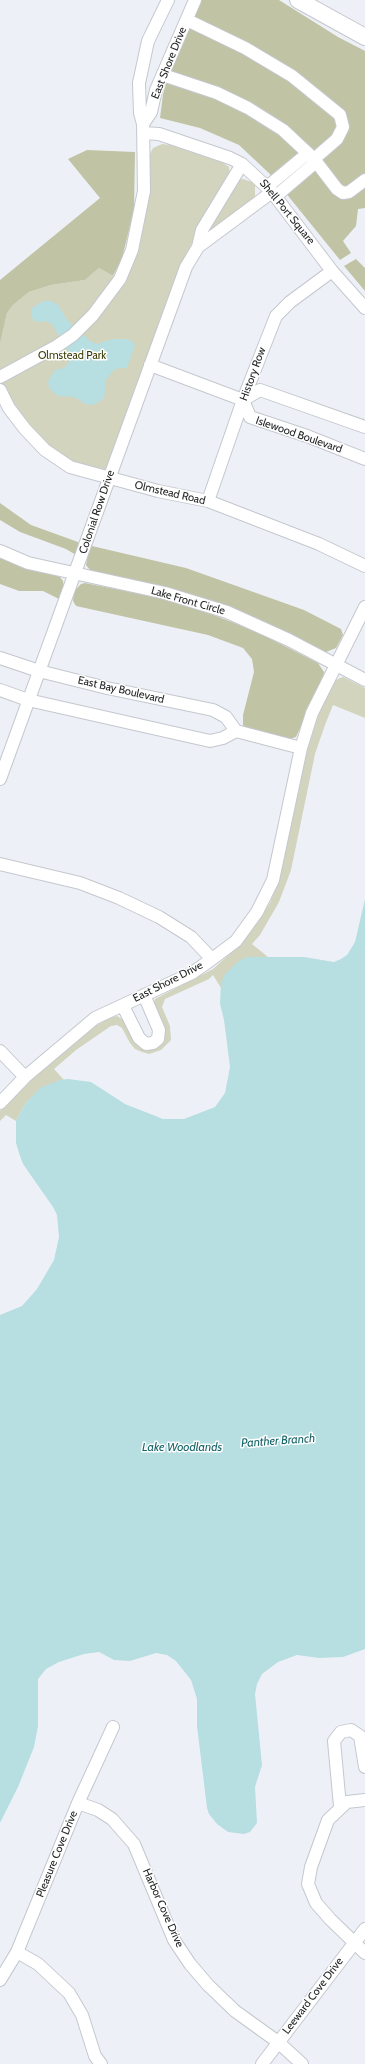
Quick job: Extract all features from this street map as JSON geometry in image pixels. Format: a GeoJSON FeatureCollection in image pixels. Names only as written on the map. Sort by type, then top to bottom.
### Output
{"type":"FeatureCollection","features":[{"type":"Feature","properties":{"kind":"main road"},"geometry":{"type":"LineString","coordinates":[[298,0],[365,37]]}},
{"type":"Feature","properties":{"kind":"street","name":"East Shore Drive"},"geometry":{"type":"LineString","coordinates":[[0,377],[57,346],[85,324],[120,279],[132,250],[144,191],[143,129],[140,113],[139,83],[148,41],[168,0]]}},
{"type":"Feature","properties":{"kind":"street","name":"East Shore Drive"},"geometry":{"type":"LineString","coordinates":[[143,129],[151,112],[163,75],[195,0]]}},
{"type":"Feature","properties":{"kind":"street","name":"Colonial Row Drive"},"geometry":{"type":"LineString","coordinates":[[187,20],[245,48],[292,76],[340,115],[343,127],[337,139],[272,192],[198,247]]}},
{"type":"Feature","properties":{"kind":"street"},"geometry":{"type":"LineString","coordinates":[[163,75],[217,93],[248,108],[283,130],[313,158],[337,189],[343,193],[349,192],[365,180]]}},
{"type":"Feature","properties":{"kind":"street","name":"Shell Port Square"},"geometry":{"type":"LineString","coordinates":[[143,129],[230,158],[242,164],[272,192],[332,271],[365,308]]}},
{"type":"Feature","properties":{"kind":"street","name":"Colonial Row Drive"},"geometry":{"type":"LineString","coordinates":[[0,779],[186,267],[198,247],[202,230],[242,164]]}},
{"type":"Feature","properties":{"kind":"street","name":"History Row"},"geometry":{"type":"LineString","coordinates":[[208,501],[243,400],[276,316],[290,302],[332,271]]}},
{"type":"Feature","properties":{"kind":"street"},"geometry":{"type":"LineString","coordinates":[[150,365],[243,400],[260,390],[365,427]]}},
{"type":"Feature","properties":{"kind":"street","name":"Olmstead Road"},"geometry":{"type":"LineString","coordinates":[[0,390],[9,408],[25,429],[45,450],[70,467],[108,479],[208,501],[319,544],[365,566]]}},
{"type":"Feature","properties":{"kind":"street","name":"Islewood Boulevard"},"geometry":{"type":"LineString","coordinates":[[243,400],[250,417],[307,436],[365,459]]}},
{"type":"Feature","properties":{"kind":"street","name":"Lake Front Circle"},"geometry":{"type":"LineString","coordinates":[[0,551],[28,563],[165,593],[227,612],[289,640],[365,680]]}},
{"type":"Feature","properties":{"kind":"street"},"geometry":{"type":"LineString","coordinates":[[336,665],[365,607]]}},
{"type":"Feature","properties":{"kind":"street","name":"East Bay Boulevard"},"geometry":{"type":"LineString","coordinates":[[0,658],[39,671],[107,688],[213,710],[226,717],[236,731]]}},
{"type":"Feature","properties":{"kind":"street","name":"East Shore Drive"},"geometry":{"type":"LineString","coordinates":[[0,1103],[25,1077],[95,1018],[192,973],[236,941],[257,912],[273,880],[301,748],[312,713],[336,665]]}},
{"type":"Feature","properties":{"kind":"street"},"geometry":{"type":"LineString","coordinates":[[0,690],[28,700],[210,741],[223,738],[236,731],[301,748]]}},
{"type":"Feature","properties":{"kind":"street"},"geometry":{"type":"LineString","coordinates":[[0,864],[80,883],[119,898],[158,918],[191,938],[212,959]]}},
{"type":"Feature","properties":{"kind":"street"},"geometry":{"type":"LineString","coordinates":[[123,1006],[138,1038],[146,1044],[153,1043],[158,1039],[159,1030],[144,995]]}},
{"type":"Feature","properties":{"kind":"street"},"geometry":{"type":"LineString","coordinates":[[0,1051],[25,1077]]}},
{"type":"Feature","properties":{"kind":"street","name":"Pleasure Cove Drive"},"geometry":{"type":"LineString","coordinates":[[0,1980],[17,1952],[78,1803],[113,1727]]}},
{"type":"Feature","properties":{"kind":"street"},"geometry":{"type":"LineString","coordinates":[[340,1806],[334,1741],[341,1732],[352,1730],[360,1736],[365,1767]]}},
{"type":"Feature","properties":{"kind":"street"},"geometry":{"type":"LineString","coordinates":[[365,1800],[347,1802],[340,1806],[328,1820],[311,1867],[308,1884],[316,1903],[365,1953]]}},
{"type":"Feature","properties":{"kind":"street","name":"Harbor Cove Drive"},"geometry":{"type":"LineString","coordinates":[[78,1803],[98,1810],[112,1819],[134,1844],[174,1940],[199,1974],[235,2011],[278,2042],[302,2064]]}},
{"type":"Feature","properties":{"kind":"street","name":"Leeward Cove Drive"},"geometry":{"type":"LineString","coordinates":[[262,2064],[365,1929]]}},
{"type":"Feature","properties":{"kind":"street"},"geometry":{"type":"LineString","coordinates":[[17,1952],[38,1964],[69,1993],[82,2015],[95,2056],[101,2064]]}},
{"type":"Feature","properties":{"kind":"green space"},"geometry":{"type":"Polygon","coordinates":[[[202,0],[279,0],[338,37],[365,51],[365,208],[358,209],[356,226],[343,241],[351,253],[340,260],[272,176],[239,145],[200,128],[160,118],[163,94],[177,50],[202,0]]]}},
{"type":"Feature","properties":{"kind":"green space","name":"Olmstead Park"},"geometry":{"type":"Polygon","coordinates":[[[162,144],[178,146],[214,157],[229,167],[230,174],[185,256],[107,468],[99,472],[64,458],[47,447],[6,394],[0,378],[0,344],[7,313],[13,305],[29,292],[51,285],[85,280],[99,268],[123,282],[135,256],[141,237],[147,201],[150,154],[153,148],[162,144]]]}},
{"type":"Feature","properties":{"kind":"green space"},"geometry":{"type":"Polygon","coordinates":[[[87,150],[135,152],[134,210],[122,258],[113,276],[99,268],[85,280],[51,285],[29,292],[13,305],[7,313],[0,344],[0,280],[100,198],[68,159],[87,150]]]}},
{"type":"Feature","properties":{"kind":"green space"},"geometry":{"type":"Polygon","coordinates":[[[243,179],[252,182],[255,185],[255,197],[210,231],[209,229],[237,180],[243,179]]]}},
{"type":"Feature","properties":{"kind":"green space"},"geometry":{"type":"Polygon","coordinates":[[[356,259],[365,268],[365,291],[344,266],[356,259]]]}},
{"type":"Feature","properties":{"kind":"green space"},"geometry":{"type":"Polygon","coordinates":[[[0,503],[31,525],[78,542],[79,546],[76,555],[66,549],[20,532],[0,520],[0,503]]]}},
{"type":"Feature","properties":{"kind":"green space"},"geometry":{"type":"Polygon","coordinates":[[[92,546],[186,568],[304,610],[341,629],[343,635],[336,648],[326,652],[261,620],[229,607],[163,587],[96,573],[90,570],[86,565],[89,549],[92,546]]]}},
{"type":"Feature","properties":{"kind":"green space"},"geometry":{"type":"Polygon","coordinates":[[[0,556],[12,563],[60,577],[63,581],[64,589],[59,599],[43,591],[19,591],[0,584],[0,556]]]}},
{"type":"Feature","properties":{"kind":"green space"},"geometry":{"type":"Polygon","coordinates":[[[85,583],[161,598],[193,607],[255,631],[318,663],[324,672],[323,677],[296,737],[286,740],[245,729],[243,725],[243,715],[254,672],[252,659],[243,648],[208,635],[76,606],[73,601],[74,591],[81,584],[85,583]]]}},
{"type":"Feature","properties":{"kind":"green space"},"geometry":{"type":"Polygon","coordinates":[[[343,677],[365,688],[365,718],[333,705],[315,754],[291,870],[279,902],[260,935],[252,944],[268,957],[248,957],[221,983],[221,988],[213,975],[209,979],[165,999],[162,1007],[170,1026],[171,1040],[161,1050],[149,1054],[135,1049],[122,1028],[117,1025],[111,1026],[76,1050],[54,1069],[64,1080],[60,1080],[32,1097],[25,1104],[16,1121],[6,1115],[0,1121],[0,1111],[58,1054],[83,1034],[109,1018],[117,1016],[125,1021],[135,1042],[140,1046],[158,1045],[153,1005],[155,999],[213,969],[241,944],[252,930],[270,903],[278,883],[305,758],[317,719],[333,683],[343,677]]]}},
{"type":"Feature","properties":{"kind":"water"},"geometry":{"type":"Polygon","coordinates":[[[43,301],[52,301],[58,305],[67,320],[90,341],[97,344],[113,339],[128,339],[135,344],[127,368],[114,370],[105,381],[105,393],[103,399],[99,402],[92,405],[85,404],[75,397],[58,396],[49,388],[48,381],[55,370],[64,368],[70,361],[70,354],[52,324],[45,321],[35,322],[32,318],[32,308],[43,301]]]}},
{"type":"Feature","properties":{"kind":"water","name":"Lake Woodlands"},"geometry":{"type":"Polygon","coordinates":[[[365,899],[365,1649],[343,1657],[319,1658],[297,1655],[278,1662],[262,1674],[257,1684],[255,1694],[262,1765],[255,1787],[257,1823],[250,1832],[244,1834],[228,1832],[217,1824],[209,1814],[197,1726],[197,1699],[191,1680],[176,1661],[167,1655],[156,1653],[130,1661],[114,1660],[99,1652],[84,1654],[59,1662],[46,1669],[38,1679],[38,1726],[34,1747],[18,1787],[0,1823],[0,1315],[22,1306],[37,1289],[54,1260],[59,1237],[57,1215],[23,1164],[16,1143],[16,1121],[25,1104],[40,1088],[60,1080],[68,1079],[91,1082],[125,1104],[163,1119],[184,1119],[215,1107],[225,1093],[230,1067],[224,1020],[220,1004],[221,983],[225,974],[240,960],[248,957],[304,957],[334,962],[341,959],[347,955],[355,942],[365,899]]]}},
{"type":"Feature","properties":{"kind":"water label","name":"Panther Branch"},"geometry":{"type":"Point","coordinates":[278,1441]}}]}
